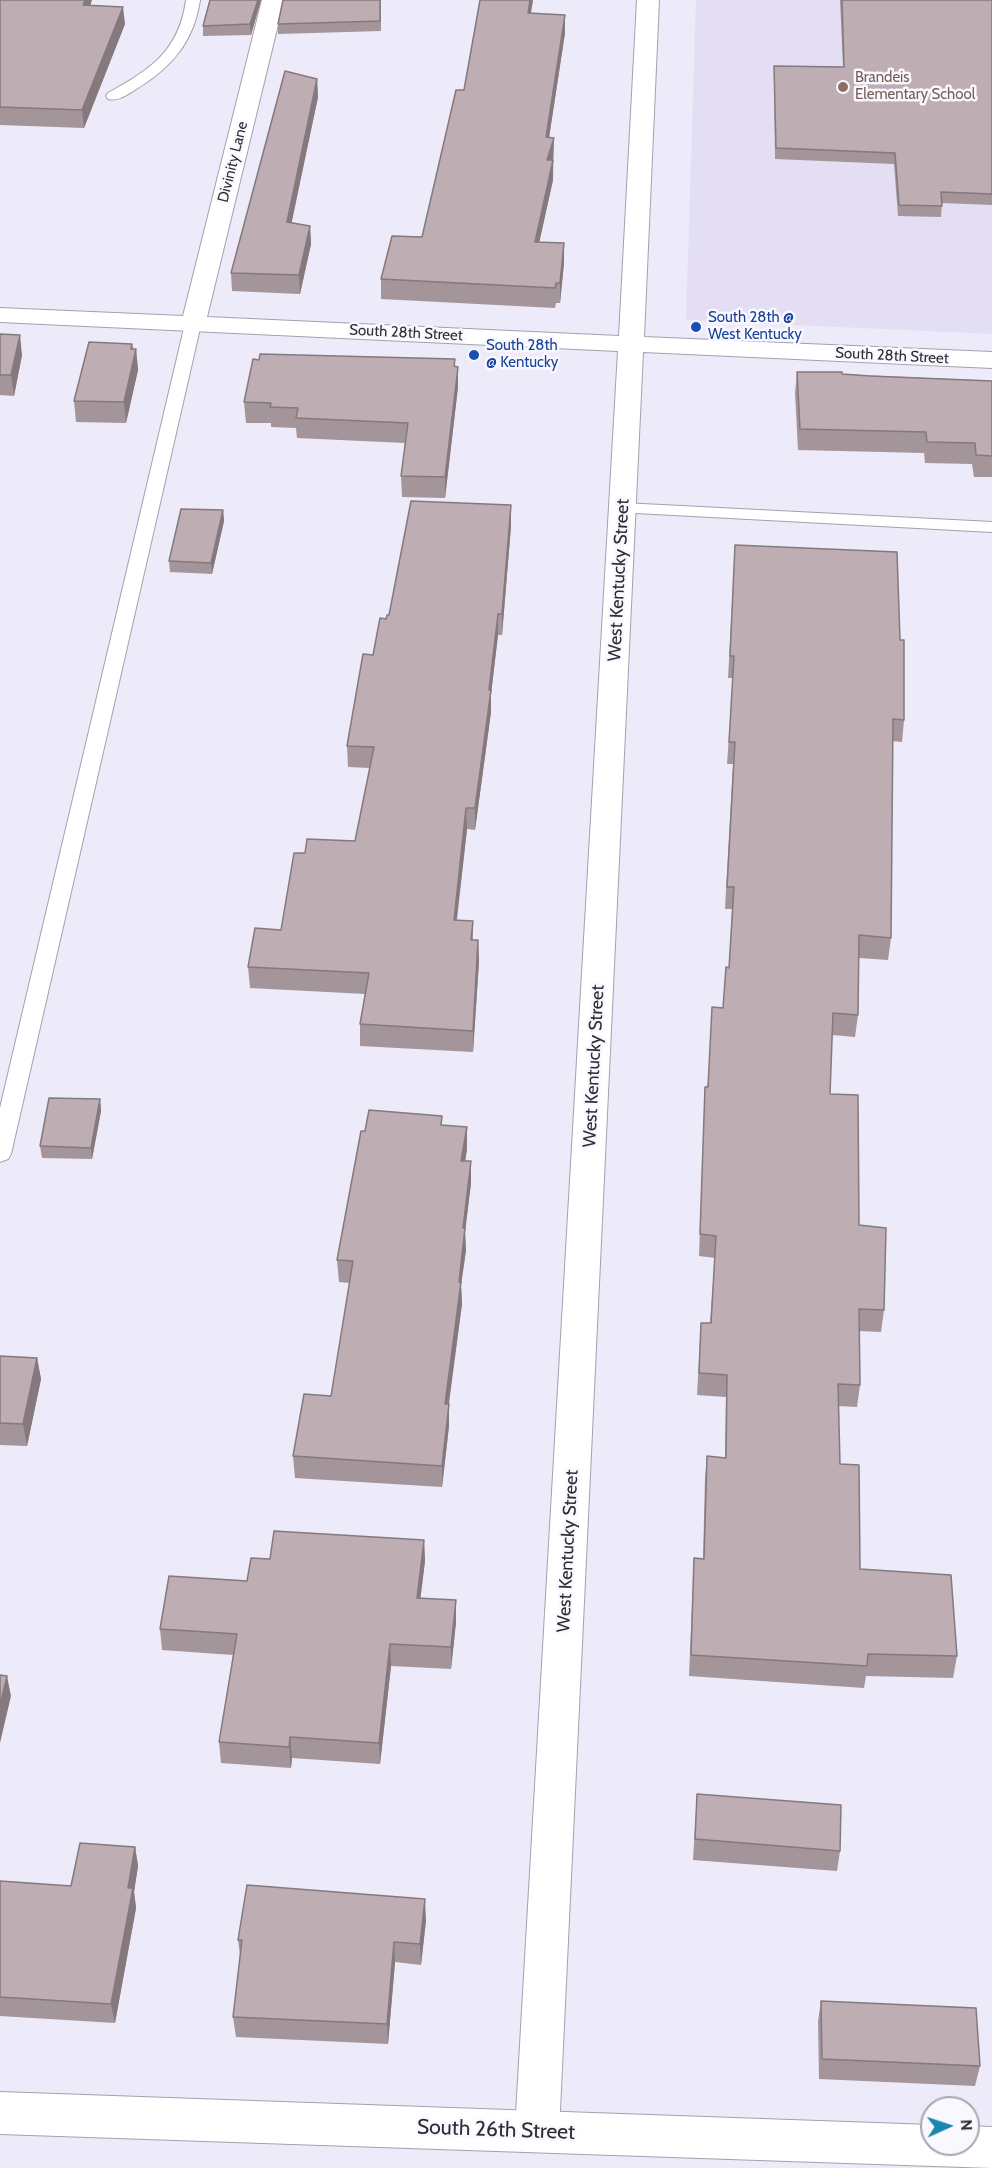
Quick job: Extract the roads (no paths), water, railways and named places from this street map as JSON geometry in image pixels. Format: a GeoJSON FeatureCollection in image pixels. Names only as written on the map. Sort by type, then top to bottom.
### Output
{"type":"FeatureCollection","features":[{"type":"Feature","properties":{"kind":"street","name":"Divinity Lane"},"geometry":{"type":"LineString","coordinates":[[193,324],[273,0]]}},
{"type":"Feature","properties":{"kind":"street","name":"West Kentucky Street"},"geometry":{"type":"LineString","coordinates":[[537,2131],[630,344],[634,310],[648,0]]}},
{"type":"Feature","properties":{"kind":"street","name":"South 28th Street"},"geometry":{"type":"LineString","coordinates":[[0,315],[992,360]]}},
{"type":"Feature","properties":{"kind":"street","name":"South 26th Street"},"geometry":{"type":"LineString","coordinates":[[0,2113],[537,2131],[942,2157],[992,2148]]}},
{"type":"Feature","properties":{"kind":"lane"},"geometry":{"type":"LineString","coordinates":[[113,96],[165,63],[184,34],[193,0]]}},
{"type":"Feature","properties":{"kind":"lane"},"geometry":{"type":"LineString","coordinates":[[0,1154],[193,324]]}},
{"type":"Feature","properties":{"kind":"lane"},"geometry":{"type":"LineString","coordinates":[[623,508],[992,527]]}},
{"type":"Feature","properties":{"kind":"place","name":"Brandeis Elementary School"},"geometry":{"type":"Point","coordinates":[843,87]}},
{"type":"Feature","properties":{"kind":"place","name":"South 28th @ West Kentucky"},"geometry":{"type":"Point","coordinates":[696,327]}},
{"type":"Feature","properties":{"kind":"place","name":"South 28th @ Kentucky"},"geometry":{"type":"Point","coordinates":[474,355]}}]}
